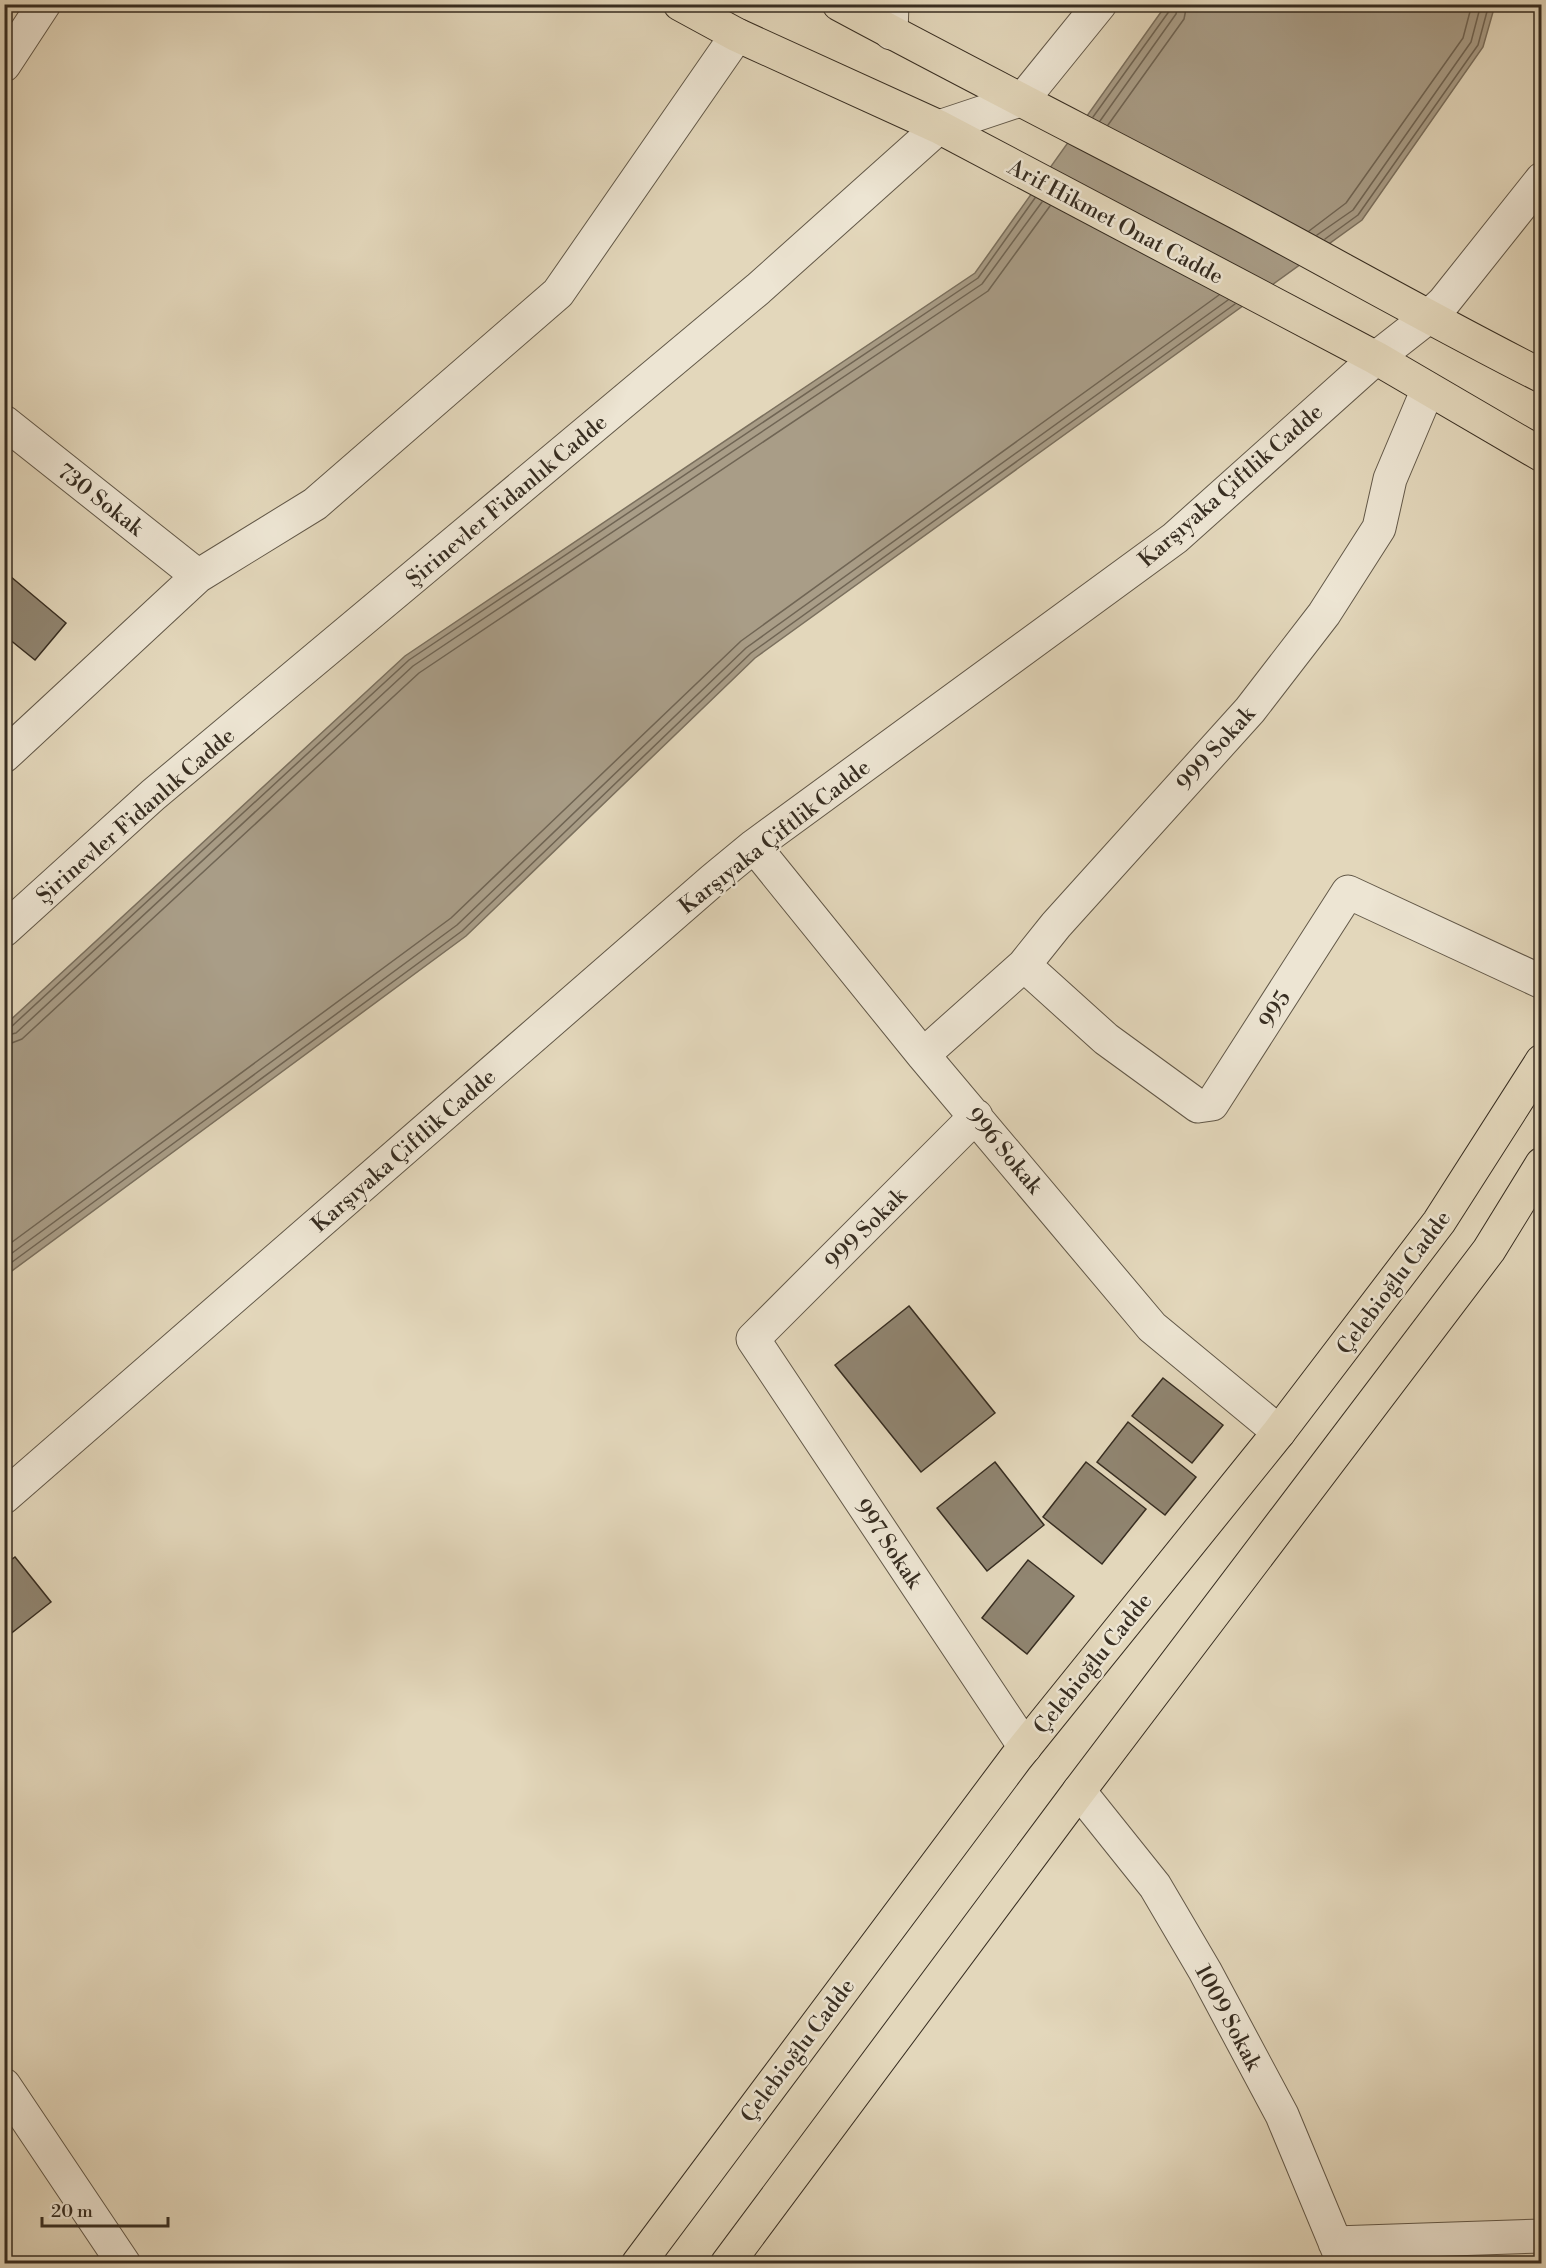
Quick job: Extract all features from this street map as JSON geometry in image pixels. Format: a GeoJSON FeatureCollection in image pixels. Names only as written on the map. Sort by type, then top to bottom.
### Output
{"type":"FeatureCollection","features":[{"type":"Feature","properties":{"kind":"main road","name":"Arif Hikmet Onat Cadde"},"geometry":{"type":"LineString","coordinates":[[680,4],[737,35],[939,127],[1376,358],[1542,455]]}},
{"type":"Feature","properties":{"kind":"main road"},"geometry":{"type":"LineString","coordinates":[[839,4],[891,19],[1023,99],[1366,281],[1428,318],[1542,376]]}},
{"type":"Feature","properties":{"kind":"main road","name":"Çelebioğlu Cadde"},"geometry":{"type":"LineString","coordinates":[[638,2264],[1025,1747],[1279,1432],[1439,1222],[1542,1061]]}},
{"type":"Feature","properties":{"kind":"main road"},"geometry":{"type":"LineString","coordinates":[[727,2264],[1079,1791],[1489,1250],[1542,1164]]}},
{"type":"Feature","properties":{"kind":"street"},"geometry":{"type":"LineString","coordinates":[[4,65],[44,4]]}},
{"type":"Feature","properties":{"kind":"street"},"geometry":{"type":"LineString","coordinates":[[1023,99],[1100,4]]}},
{"type":"Feature","properties":{"kind":"street"},"geometry":{"type":"LineString","coordinates":[[4,756],[198,576],[315,504],[558,293],[737,35]]}},
{"type":"Feature","properties":{"kind":"street","name":"Şirinevler Fidanlık Cadde"},"geometry":{"type":"LineString","coordinates":[[4,930],[153,795],[749,296],[939,127],[1023,99]]}},
{"type":"Feature","properties":{"kind":"street","name":"Karşıyaka Çiftlik Cadde"},"geometry":{"type":"LineString","coordinates":[[4,1497],[754,846],[1175,538],[1376,358],[1428,318],[1444,302],[1542,179]]}},
{"type":"Feature","properties":{"kind":"street","name":"999 Sokak"},"geometry":{"type":"LineString","coordinates":[[923,1055],[1024,965],[1056,925],[1250,710],[1324,614],[1379,528],[1390,478],[1428,389]]}},
{"type":"Feature","properties":{"kind":"street","name":"730 Sokak"},"geometry":{"type":"LineString","coordinates":[[4,422],[198,576]]}},
{"type":"Feature","properties":{"kind":"street","name":"996 Sokak"},"geometry":{"type":"LineString","coordinates":[[754,846],[923,1055],[1152,1327],[1279,1432]]}},
{"type":"Feature","properties":{"kind":"street","name":"995"},"geometry":{"type":"LineString","coordinates":[[1024,965],[1106,1039],[1198,1106],[1212,1104],[1348,892],[1542,982]]}},
{"type":"Feature","properties":{"kind":"street","name":"999 Sokak"},"geometry":{"type":"LineString","coordinates":[[753,1340],[976,1116]]}},
{"type":"Feature","properties":{"kind":"street","name":"997 Sokak"},"geometry":{"type":"LineString","coordinates":[[753,1340],[1025,1747]]}},
{"type":"Feature","properties":{"kind":"street","name":"1009 Sokak"},"geometry":{"type":"LineString","coordinates":[[1079,1791],[1155,1886],[1205,1971],[1282,2115],[1340,2253]]}},
{"type":"Feature","properties":{"kind":"street"},"geometry":{"type":"LineString","coordinates":[[4,2085],[124,2264]]}},
{"type":"Feature","properties":{"kind":"street"},"geometry":{"type":"LineString","coordinates":[[1340,2253],[1542,2236]]}},
{"type":"Feature","properties":{"kind":"water"},"geometry":{"type":"Polygon","coordinates":[[[1166,5],[1495,5],[1483,47],[1362,220],[755,658],[466,936],[5,1276],[5,1025],[405,656],[975,273],[1166,5]]]}},
{"type":"Feature","properties":{"kind":"building"},"geometry":{"type":"Polygon","coordinates":[[[4,571],[66,623],[35,660],[4,635],[4,571]]]}},
{"type":"Feature","properties":{"kind":"building"},"geometry":{"type":"Polygon","coordinates":[[[909,1306],[995,1413],[921,1472],[835,1365],[909,1306]]]}},
{"type":"Feature","properties":{"kind":"building"},"geometry":{"type":"Polygon","coordinates":[[[1163,1378],[1223,1425],[1192,1463],[1132,1416],[1163,1378]]]}},
{"type":"Feature","properties":{"kind":"building"},"geometry":{"type":"Polygon","coordinates":[[[1128,1422],[1196,1477],[1165,1515],[1097,1462],[1128,1422]]]}},
{"type":"Feature","properties":{"kind":"building"},"geometry":{"type":"Polygon","coordinates":[[[995,1462],[1044,1525],[987,1571],[937,1508],[995,1462]]]}},
{"type":"Feature","properties":{"kind":"building"},"geometry":{"type":"Polygon","coordinates":[[[1086,1462],[1146,1509],[1102,1564],[1043,1517],[1086,1462]]]}},
{"type":"Feature","properties":{"kind":"building"},"geometry":{"type":"Polygon","coordinates":[[[15,1557],[51,1602],[4,1639],[4,1565],[15,1557]]]}},
{"type":"Feature","properties":{"kind":"building"},"geometry":{"type":"Polygon","coordinates":[[[1028,1560],[1074,1596],[1027,1654],[982,1618],[1028,1560]]]}}]}
